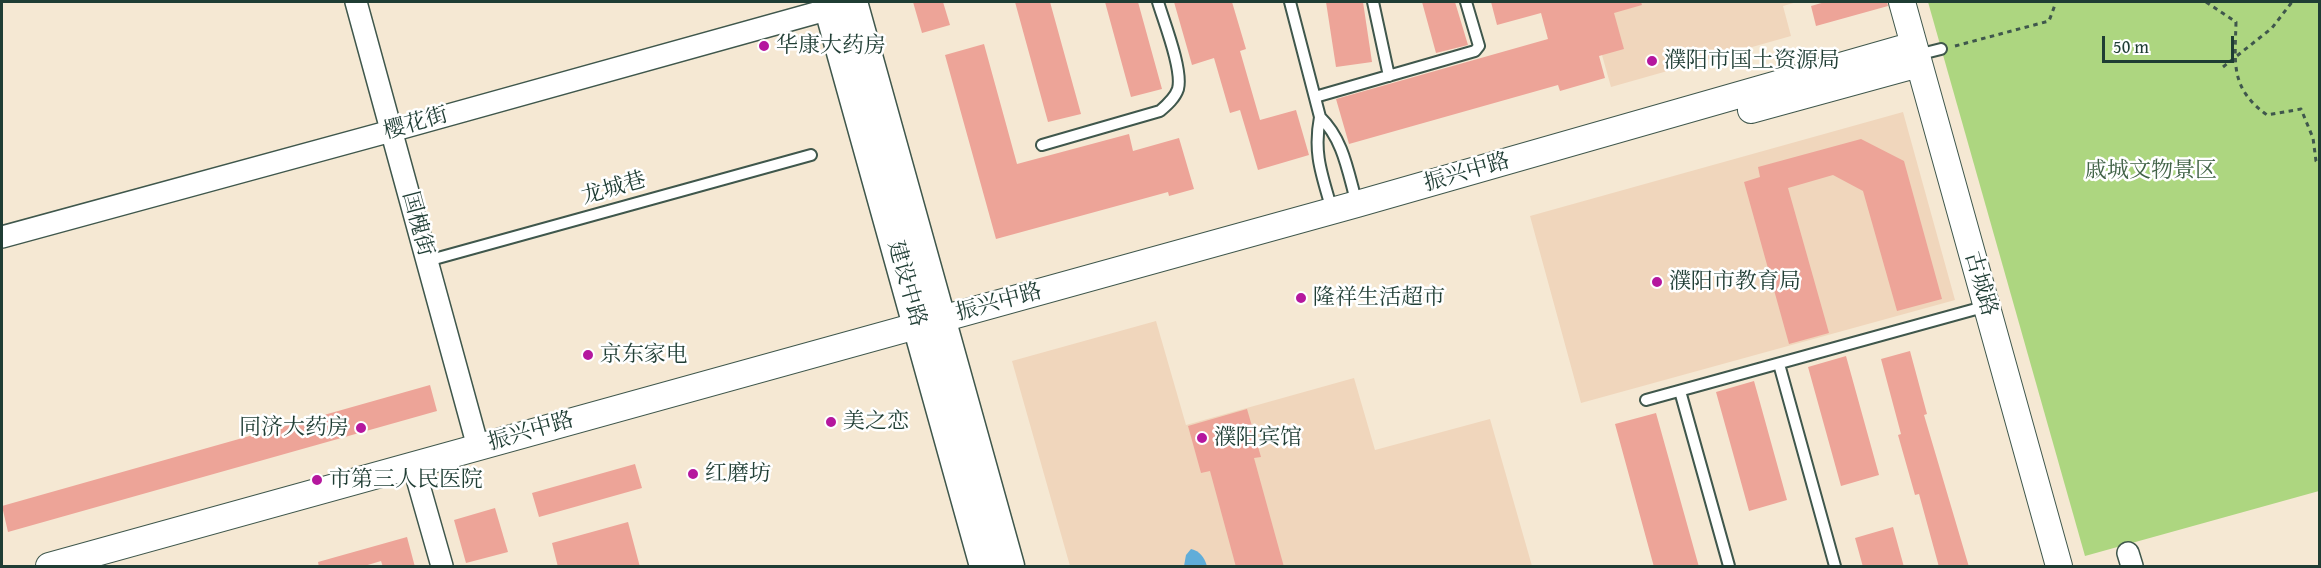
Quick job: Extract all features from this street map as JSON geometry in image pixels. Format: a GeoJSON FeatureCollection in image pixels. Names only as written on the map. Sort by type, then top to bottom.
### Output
{"type":"FeatureCollection","features":[{"type":"Feature","properties":{"kind":"main road","name":"建设中路"},"geometry":{"type":"LineString","coordinates":[[836,4],[931,330],[1009,567]]}},
{"type":"Feature","properties":{"kind":"main road","name":"建设中路"},"geometry":{"type":"LineString","coordinates":[[931,330],[985,567]]}},
{"type":"Feature","properties":{"kind":"street","name":"国槐街"},"geometry":{"type":"LineString","coordinates":[[356,2],[478,447]]}},
{"type":"Feature","properties":{"kind":"street","name":"古城路"},"geometry":{"type":"LineString","coordinates":[[1902,2],[1923,54],[1987,306],[2059,567]]}},
{"type":"Feature","properties":{"kind":"street","name":"樱花街"},"geometry":{"type":"LineString","coordinates":[[2,237],[392,131],[836,4]]}},
{"type":"Feature","properties":{"kind":"street","name":"振兴中路"},"geometry":{"type":"LineString","coordinates":[[115,567],[418,482],[1332,210],[1923,54]]}},
{"type":"Feature","properties":{"kind":"street","name":"振兴中路"},"geometry":{"type":"LineString","coordinates":[[49,567],[478,447],[931,330],[1923,54]]}},
{"type":"Feature","properties":{"kind":"street"},"geometry":{"type":"LineString","coordinates":[[418,482],[442,567]]}},
{"type":"Feature","properties":{"kind":"lane"},"geometry":{"type":"LineString","coordinates":[[1042,145],[1160,111],[1170,102],[1178,90],[1180,75],[1158,2]]}},
{"type":"Feature","properties":{"kind":"lane"},"geometry":{"type":"LineString","coordinates":[[1290,2],[1320,117],[1317,153],[1332,210]]}},
{"type":"Feature","properties":{"kind":"lane"},"geometry":{"type":"LineString","coordinates":[[1373,2],[1389,76]]}},
{"type":"Feature","properties":{"kind":"lane"},"geometry":{"type":"LineString","coordinates":[[1315,97],[1475,51],[1479,46],[1466,2]]}},
{"type":"Feature","properties":{"kind":"lane"},"geometry":{"type":"LineString","coordinates":[[1320,117],[1338,140],[1357,204]]}},
{"type":"Feature","properties":{"kind":"lane","name":"龙城巷"},"geometry":{"type":"LineString","coordinates":[[427,261],[811,155]]}},
{"type":"Feature","properties":{"kind":"lane"},"geometry":{"type":"LineString","coordinates":[[1646,400],[1987,306]]}},
{"type":"Feature","properties":{"kind":"lane"},"geometry":{"type":"LineString","coordinates":[[1779,364],[1835,567]]}},
{"type":"Feature","properties":{"kind":"lane"},"geometry":{"type":"LineString","coordinates":[[1680,391],[1729,567]]}},
{"type":"Feature","properties":{"kind":"path"},"geometry":{"type":"LineString","coordinates":[[1923,54],[2049,21],[2056,2]]}},
{"type":"Feature","properties":{"kind":"path"},"geometry":{"type":"LineString","coordinates":[[2206,2],[2236,22],[2235,57],[2239,82],[2250,102],[2267,115],[2301,109],[2313,138],[2316,161],[2319,165]]}},
{"type":"Feature","properties":{"kind":"path"},"geometry":{"type":"LineString","coordinates":[[2223,67],[2272,28],[2292,2]]}},
{"type":"Feature","properties":{"kind":"shaded area","name":"濮阳市国土资源局"},"geometry":{"type":"Polygon","coordinates":[[[1587,2],[1797,2],[1783,6],[1791,36],[1611,87],[1587,2]]]}},
{"type":"Feature","properties":{"kind":"shaded area"},"geometry":{"type":"Polygon","coordinates":[[[1903,112],[1955,300],[1581,403],[1530,216],[1903,112]]]}},
{"type":"Feature","properties":{"kind":"shaded area","name":"濮阳宾馆"},"geometry":{"type":"Polygon","coordinates":[[[1156,321],[1186,425],[1354,378],[1375,450],[1490,419],[1532,566],[1070,566],[1012,361],[1156,321]]]}},
{"type":"Feature","properties":{"kind":"green space","name":"戚城文物景区"},"geometry":{"type":"Polygon","coordinates":[[[1928,2],[2319,2],[2319,491],[2085,556],[1928,2]]]}},
{"type":"Feature","properties":{"kind":"water"},"geometry":{"type":"Polygon","coordinates":[[[1191,549],[1201,555],[1207,566],[1184,566],[1186,555],[1191,549]]]}},
{"type":"Feature","properties":{"kind":"building"},"geometry":{"type":"Polygon","coordinates":[[[913,2],[943,2],[950,25],[922,33],[913,2]]]}},
{"type":"Feature","properties":{"kind":"building"},"geometry":{"type":"Polygon","coordinates":[[[1015,2],[1050,2],[1081,114],[1048,122],[1015,2]]]}},
{"type":"Feature","properties":{"kind":"building"},"geometry":{"type":"Polygon","coordinates":[[[1105,2],[1138,2],[1162,89],[1131,97],[1105,2]]]}},
{"type":"Feature","properties":{"kind":"building"},"geometry":{"type":"Polygon","coordinates":[[[1174,2],[1232,2],[1246,49],[1240,51],[1260,120],[1296,110],[1309,155],[1258,170],[1240,110],[1230,113],[1214,58],[1192,65],[1174,2]]]}},
{"type":"Feature","properties":{"kind":"building"},"geometry":{"type":"Polygon","coordinates":[[[1326,2],[1363,2],[1372,62],[1336,67],[1326,2]]]}},
{"type":"Feature","properties":{"kind":"building"},"geometry":{"type":"Polygon","coordinates":[[[1422,2],[1455,2],[1468,45],[1436,53],[1422,2]]]}},
{"type":"Feature","properties":{"kind":"building"},"geometry":{"type":"Polygon","coordinates":[[[1491,2],[1641,2],[1642,5],[1614,13],[1624,49],[1599,56],[1605,78],[1560,91],[1558,85],[1349,144],[1336,99],[1548,39],[1541,13],[1497,25],[1491,2]]]}},
{"type":"Feature","properties":{"kind":"building"},"geometry":{"type":"Polygon","coordinates":[[[1825,2],[1887,2],[1888,6],[1816,26],[1811,6],[1825,2]]]}},
{"type":"Feature","properties":{"kind":"building"},"geometry":{"type":"Polygon","coordinates":[[[984,44],[1017,164],[1129,134],[1133,151],[1179,138],[1194,189],[1169,196],[1168,192],[996,239],[945,55],[984,44]]]}},
{"type":"Feature","properties":{"kind":"building"},"geometry":{"type":"Polygon","coordinates":[[[1861,139],[1904,161],[1942,299],[1897,311],[1863,191],[1833,175],[1788,188],[1829,333],[1789,344],[1744,182],[1760,177],[1758,167],[1861,139]]]}},
{"type":"Feature","properties":{"kind":"building"},"geometry":{"type":"Polygon","coordinates":[[[1910,351],[1927,414],[1924,415],[1969,567],[1939,567],[1919,494],[1915,495],[1898,435],[1901,434],[1881,359],[1910,351]]]}},
{"type":"Feature","properties":{"kind":"building"},"geometry":{"type":"Polygon","coordinates":[[[1846,356],[1879,475],[1841,486],[1808,367],[1846,356]]]}},
{"type":"Feature","properties":{"kind":"building"},"geometry":{"type":"Polygon","coordinates":[[[1754,381],[1787,500],[1749,511],[1716,392],[1754,381]]]}},
{"type":"Feature","properties":{"kind":"building"},"geometry":{"type":"Polygon","coordinates":[[[430,385],[437,411],[8,532],[2,506],[430,385]]]}},
{"type":"Feature","properties":{"kind":"building"},"geometry":{"type":"Polygon","coordinates":[[[1247,409],[1261,457],[1254,458],[1284,567],[1236,567],[1210,471],[1201,473],[1188,426],[1247,409]]]}},
{"type":"Feature","properties":{"kind":"building"},"geometry":{"type":"Polygon","coordinates":[[[1656,413],[1699,567],[1654,567],[1615,424],[1656,413]]]}},
{"type":"Feature","properties":{"kind":"building"},"geometry":{"type":"Polygon","coordinates":[[[635,464],[642,488],[539,517],[532,493],[635,464]]]}},
{"type":"Feature","properties":{"kind":"building"},"geometry":{"type":"Polygon","coordinates":[[[495,508],[508,552],[466,563],[454,520],[495,508]]]}},
{"type":"Feature","properties":{"kind":"building"},"geometry":{"type":"Polygon","coordinates":[[[628,522],[640,567],[558,567],[552,543],[628,522]]]}},
{"type":"Feature","properties":{"kind":"building"},"geometry":{"type":"Polygon","coordinates":[[[1893,527],[1904,567],[1863,567],[1855,538],[1893,527]]]}},
{"type":"Feature","properties":{"kind":"building"},"geometry":{"type":"Polygon","coordinates":[[[407,537],[415,567],[383,567],[381,561],[361,567],[319,567],[318,562],[407,537]]]}},
{"type":"Feature","properties":{"kind":"place","name":"华康大药房"},"geometry":{"type":"Point","coordinates":[764,46]}},
{"type":"Feature","properties":{"kind":"place","name":"濮阳市国土资源局"},"geometry":{"type":"Point","coordinates":[1652,61]}},
{"type":"Feature","properties":{"kind":"place","name":"濮阳市教育局"},"geometry":{"type":"Point","coordinates":[1657,282]}},
{"type":"Feature","properties":{"kind":"place","name":"隆祥生活超市"},"geometry":{"type":"Point","coordinates":[1301,298]}},
{"type":"Feature","properties":{"kind":"place","name":"京东家电"},"geometry":{"type":"Point","coordinates":[588,355]}},
{"type":"Feature","properties":{"kind":"place","name":"美之恋"},"geometry":{"type":"Point","coordinates":[831,422]}},
{"type":"Feature","properties":{"kind":"place","name":"同济大药房"},"geometry":{"type":"Point","coordinates":[361,428]}},
{"type":"Feature","properties":{"kind":"place","name":"濮阳宾馆"},"geometry":{"type":"Point","coordinates":[1202,438]}},
{"type":"Feature","properties":{"kind":"place","name":"红磨坊"},"geometry":{"type":"Point","coordinates":[693,474]}},
{"type":"Feature","properties":{"kind":"place","name":"市第三人民医院"},"geometry":{"type":"Point","coordinates":[317,480]}}]}
